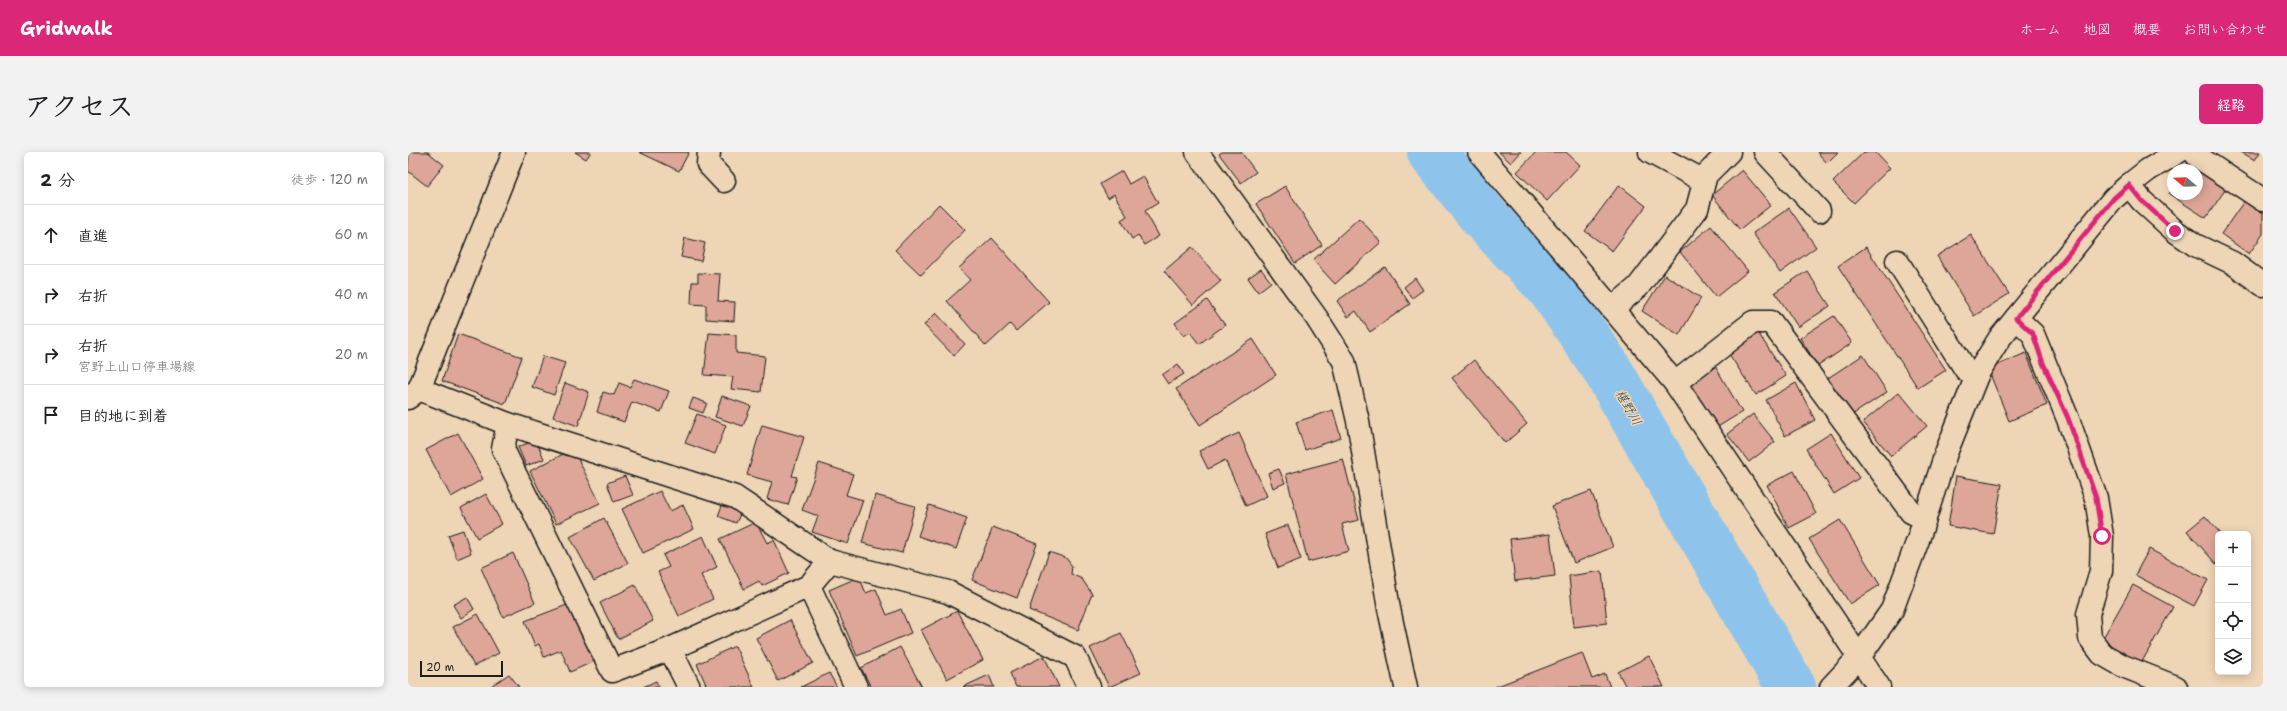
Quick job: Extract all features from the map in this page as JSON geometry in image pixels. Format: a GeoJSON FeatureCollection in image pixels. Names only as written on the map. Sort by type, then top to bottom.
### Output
{"type":"FeatureCollection","features":[{"type":"Feature","properties":{"kind":"street"},"geometry":{"type":"LineString","coordinates":[[514,152],[414,394],[735,497],[830,561],[948,592],[1075,658],[1089,687]]}},
{"type":"Feature","properties":{"kind":"street"},"geometry":{"type":"LineString","coordinates":[[709,152],[708,164],[724,181]]}},
{"type":"Feature","properties":{"kind":"street"},"geometry":{"type":"LineString","coordinates":[[1197,152],[1316,317],[1344,361],[1358,421],[1389,609],[1406,687]]}},
{"type":"Feature","properties":{"kind":"street"},"geometry":{"type":"LineString","coordinates":[[1479,152],[1675,383],[1860,656],[1879,687]]}},
{"type":"Feature","properties":{"kind":"street"},"geometry":{"type":"LineString","coordinates":[[1650,152],[1704,181]]}},
{"type":"Feature","properties":{"kind":"street"},"geometry":{"type":"LineString","coordinates":[[1612,308],[1638,287],[1697,208],[1706,175],[1729,152]]}},
{"type":"Feature","properties":{"kind":"street"},"geometry":{"type":"LineString","coordinates":[[1765,152],[1819,211]]}},
{"type":"Feature","properties":{"kind":"street"},"geometry":{"type":"LineString","coordinates":[[1838,680],[1860,656],[1892,610],[1925,519],[1946,453],[1978,373],[1999,339],[2114,198],[2148,170],[2178,152]]}},
{"type":"Feature","properties":{"kind":"street"},"geometry":{"type":"LineString","coordinates":[[2194,152],[2198,157],[2263,200]]}},
{"type":"Feature","properties":{"kind":"street"},"geometry":{"type":"LineString","coordinates":[[2129,185],[2142,201],[2175,231],[2195,245],[2233,263],[2263,285]]}},
{"type":"Feature","properties":{"kind":"street"},"geometry":{"type":"LineString","coordinates":[[1897,261],[1966,370],[1978,373]]}},
{"type":"Feature","properties":{"kind":"street"},"geometry":{"type":"LineString","coordinates":[[2016,318],[2033,334],[2043,363],[2068,418],[2096,498],[2102,536],[2101,571],[2088,614],[2090,638],[2102,654],[2123,666],[2176,687]]}},
{"type":"Feature","properties":{"kind":"street"},"geometry":{"type":"LineString","coordinates":[[1675,383],[1753,322],[1771,322],[1911,512],[1925,519]]}},
{"type":"Feature","properties":{"kind":"street"},"geometry":{"type":"LineString","coordinates":[[508,424],[503,449],[612,671],[670,649],[809,586],[830,561]]}},
{"type":"Feature","properties":{"kind":"street"},"geometry":{"type":"LineString","coordinates":[[809,586],[856,687]]}},
{"type":"Feature","properties":{"kind":"street"},"geometry":{"type":"LineString","coordinates":[[670,649],[689,687]]}},
{"type":"Feature","properties":{"kind":"building"},"geometry":{"type":"Polygon","coordinates":[[[409,152],[428,152],[444,165],[427,186],[408,171],[409,152]]]}},
{"type":"Feature","properties":{"kind":"building"},"geometry":{"type":"Polygon","coordinates":[[[575,152],[591,152],[586,159],[575,152]]]}},
{"type":"Feature","properties":{"kind":"building"},"geometry":{"type":"Polygon","coordinates":[[[639,152],[689,152],[679,171],[639,152]]]}},
{"type":"Feature","properties":{"kind":"building"},"geometry":{"type":"Polygon","coordinates":[[[1222,152],[1241,152],[1256,172],[1241,183],[1219,154],[1222,152]]]}},
{"type":"Feature","properties":{"kind":"building"},"geometry":{"type":"Polygon","coordinates":[[[1499,152],[1521,152],[1511,163],[1499,152]]]}},
{"type":"Feature","properties":{"kind":"building"},"geometry":{"type":"Polygon","coordinates":[[[1536,152],[1566,152],[1580,165],[1547,201],[1517,172],[1536,152]]]}},
{"type":"Feature","properties":{"kind":"building"},"geometry":{"type":"Polygon","coordinates":[[[1817,152],[1838,152],[1827,163],[1817,152]]]}},
{"type":"Feature","properties":{"kind":"building"},"geometry":{"type":"Polygon","coordinates":[[[1864,152],[1875,152],[1890,168],[1854,203],[1833,182],[1864,152]]]}},
{"type":"Feature","properties":{"kind":"building"},"geometry":{"type":"Polygon","coordinates":[[[2241,152],[2260,152],[2255,160],[2241,152]]]}},
{"type":"Feature","properties":{"kind":"building"},"geometry":{"type":"Polygon","coordinates":[[[2191,160],[2197,164],[2188,164],[2191,160]]]}},
{"type":"Feature","properties":{"kind":"building"},"geometry":{"type":"Polygon","coordinates":[[[2203,168],[2229,184],[2206,218],[2178,200],[2203,200],[2203,168]]]}},
{"type":"Feature","properties":{"kind":"building"},"geometry":{"type":"Polygon","coordinates":[[[1742,170],[1771,205],[1740,230],[1712,195],[1742,170]]]}},
{"type":"Feature","properties":{"kind":"building"},"geometry":{"type":"Polygon","coordinates":[[[1122,171],[1129,184],[1143,176],[1158,203],[1145,211],[1159,236],[1144,245],[1138,235],[1132,239],[1121,220],[1127,216],[1114,194],[1108,198],[1100,184],[1122,171]]]}},
{"type":"Feature","properties":{"kind":"building"},"geometry":{"type":"Polygon","coordinates":[[[1619,185],[1646,206],[1612,251],[1585,231],[1619,185]]]}},
{"type":"Feature","properties":{"kind":"building"},"geometry":{"type":"Polygon","coordinates":[[[1285,186],[1322,245],[1295,263],[1256,204],[1285,186]]]}},
{"type":"Feature","properties":{"kind":"building"},"geometry":{"type":"Polygon","coordinates":[[[2247,197],[2263,209],[2263,234],[2249,254],[2221,234],[2247,197]]]}},
{"type":"Feature","properties":{"kind":"building"},"geometry":{"type":"Polygon","coordinates":[[[939,204],[965,230],[921,275],[895,250],[939,204]]]}},
{"type":"Feature","properties":{"kind":"building"},"geometry":{"type":"Polygon","coordinates":[[[1789,208],[1816,247],[1780,273],[1753,233],[1789,208]]]}},
{"type":"Feature","properties":{"kind":"building"},"geometry":{"type":"Polygon","coordinates":[[[1359,218],[1381,242],[1335,284],[1313,260],[1359,218]]]}},
{"type":"Feature","properties":{"kind":"building"},"geometry":{"type":"Polygon","coordinates":[[[1711,226],[1748,271],[1716,297],[1680,252],[1711,226]]]}},
{"type":"Feature","properties":{"kind":"building"},"geometry":{"type":"Polygon","coordinates":[[[1971,235],[2009,294],[1974,316],[1937,256],[1971,235]]]}},
{"type":"Feature","properties":{"kind":"building"},"geometry":{"type":"Polygon","coordinates":[[[685,238],[705,243],[701,261],[681,257],[685,238]]]}},
{"type":"Feature","properties":{"kind":"building"},"geometry":{"type":"Polygon","coordinates":[[[992,238],[1049,302],[1016,331],[1010,324],[986,346],[947,301],[970,280],[959,268],[992,238]]]}},
{"type":"Feature","properties":{"kind":"building"},"geometry":{"type":"Polygon","coordinates":[[[1192,247],[1221,281],[1193,305],[1164,271],[1192,247]]]}},
{"type":"Feature","properties":{"kind":"building"},"geometry":{"type":"Polygon","coordinates":[[[1866,247],[1946,370],[1918,388],[1838,266],[1866,247]]]}},
{"type":"Feature","properties":{"kind":"building"},"geometry":{"type":"Polygon","coordinates":[[[1385,267],[1410,304],[1370,332],[1356,311],[1348,317],[1337,301],[1385,267]]]}},
{"type":"Feature","properties":{"kind":"building"},"geometry":{"type":"Polygon","coordinates":[[[1261,269],[1271,282],[1258,292],[1248,278],[1261,269]]]}},
{"type":"Feature","properties":{"kind":"building"},"geometry":{"type":"Polygon","coordinates":[[[1807,271],[1830,306],[1798,327],[1775,292],[1807,271]]]}},
{"type":"Feature","properties":{"kind":"building"},"geometry":{"type":"Polygon","coordinates":[[[698,273],[720,274],[718,301],[735,302],[734,321],[706,319],[706,305],[691,304],[692,282],[698,282],[698,273]]]}},
{"type":"Feature","properties":{"kind":"building"},"geometry":{"type":"Polygon","coordinates":[[[1665,275],[1701,298],[1679,335],[1642,311],[1665,275]]]}},
{"type":"Feature","properties":{"kind":"building"},"geometry":{"type":"Polygon","coordinates":[[[1415,278],[1423,290],[1412,298],[1404,287],[1415,278]]]}},
{"type":"Feature","properties":{"kind":"building"},"geometry":{"type":"Polygon","coordinates":[[[1207,300],[1225,325],[1199,344],[1190,332],[1184,336],[1175,323],[1207,300]]]}},
{"type":"Feature","properties":{"kind":"building"},"geometry":{"type":"Polygon","coordinates":[[[936,313],[965,344],[954,356],[924,325],[936,313]]]}},
{"type":"Feature","properties":{"kind":"building"},"geometry":{"type":"Polygon","coordinates":[[[1834,316],[1852,343],[1818,366],[1800,338],[1834,316]]]}},
{"type":"Feature","properties":{"kind":"building"},"geometry":{"type":"Polygon","coordinates":[[[1757,331],[1786,376],[1756,395],[1727,351],[1757,331]]]}},
{"type":"Feature","properties":{"kind":"building"},"geometry":{"type":"Polygon","coordinates":[[[709,333],[736,335],[736,353],[765,356],[761,392],[731,389],[733,377],[704,375],[709,333]]]}},
{"type":"Feature","properties":{"kind":"building"},"geometry":{"type":"Polygon","coordinates":[[[458,334],[522,357],[505,404],[442,381],[458,334]]]}},
{"type":"Feature","properties":{"kind":"building"},"geometry":{"type":"Polygon","coordinates":[[[1253,339],[1276,375],[1200,425],[1176,389],[1253,339]]]}},
{"type":"Feature","properties":{"kind":"building"},"geometry":{"type":"Polygon","coordinates":[[[2026,353],[2047,405],[2009,421],[1988,369],[2026,353]]]}},
{"type":"Feature","properties":{"kind":"building"},"geometry":{"type":"Polygon","coordinates":[[[1863,355],[1887,392],[1852,415],[1828,378],[1863,355]]]}},
{"type":"Feature","properties":{"kind":"building"},"geometry":{"type":"Polygon","coordinates":[[[543,356],[565,363],[554,395],[532,387],[543,356]]]}},
{"type":"Feature","properties":{"kind":"building"},"geometry":{"type":"Polygon","coordinates":[[[1474,360],[1527,424],[1505,443],[1452,378],[1474,360]]]}},
{"type":"Feature","properties":{"kind":"building"},"geometry":{"type":"Polygon","coordinates":[[[1178,364],[1184,374],[1168,384],[1162,375],[1178,364]]]}},
{"type":"Feature","properties":{"kind":"building"},"geometry":{"type":"Polygon","coordinates":[[[1715,366],[1742,412],[1716,428],[1688,382],[1715,366]]]}},
{"type":"Feature","properties":{"kind":"building"},"geometry":{"type":"Polygon","coordinates":[[[634,379],[669,391],[661,412],[632,402],[624,422],[597,412],[603,392],[614,395],[619,383],[630,387],[634,379]]]}},
{"type":"Feature","properties":{"kind":"building"},"geometry":{"type":"Polygon","coordinates":[[[565,383],[589,392],[578,426],[553,417],[565,383]]]}},
{"type":"Feature","properties":{"kind":"building"},"geometry":{"type":"Polygon","coordinates":[[[1796,383],[1815,420],[1785,436],[1766,400],[1796,383]]]}},
{"type":"Feature","properties":{"kind":"building"},"geometry":{"type":"Polygon","coordinates":[[[1899,392],[1927,426],[1891,456],[1863,422],[1899,392]]]}},
{"type":"Feature","properties":{"kind":"building"},"geometry":{"type":"Polygon","coordinates":[[[722,396],[751,406],[743,426],[715,417],[722,396]]]}},
{"type":"Feature","properties":{"kind":"building"},"geometry":{"type":"Polygon","coordinates":[[[693,398],[707,403],[703,413],[689,408],[693,398]]]}},
{"type":"Feature","properties":{"kind":"building"},"geometry":{"type":"Polygon","coordinates":[[[1333,410],[1341,438],[1305,450],[1296,422],[1333,410]]]}},
{"type":"Feature","properties":{"kind":"building"},"geometry":{"type":"Polygon","coordinates":[[[697,414],[726,425],[715,454],[685,443],[697,414]]]}},
{"type":"Feature","properties":{"kind":"building"},"geometry":{"type":"Polygon","coordinates":[[[1753,414],[1775,442],[1749,462],[1727,434],[1753,414]]]}},
{"type":"Feature","properties":{"kind":"building"},"geometry":{"type":"Polygon","coordinates":[[[762,425],[804,437],[792,476],[797,477],[788,505],[767,499],[772,482],[747,475],[762,425]]]}},
{"type":"Feature","properties":{"kind":"building"},"geometry":{"type":"Polygon","coordinates":[[[458,433],[483,479],[451,497],[426,450],[458,433]]]}},
{"type":"Feature","properties":{"kind":"building"},"geometry":{"type":"Polygon","coordinates":[[[1239,433],[1267,496],[1246,506],[1225,460],[1208,469],[1199,451],[1239,433]]]}},
{"type":"Feature","properties":{"kind":"building"},"geometry":{"type":"Polygon","coordinates":[[[1831,433],[1859,478],[1834,494],[1806,449],[1831,433]]]}},
{"type":"Feature","properties":{"kind":"building"},"geometry":{"type":"Polygon","coordinates":[[[536,440],[544,459],[526,466],[518,447],[536,440]]]}},
{"type":"Feature","properties":{"kind":"building"},"geometry":{"type":"Polygon","coordinates":[[[573,449],[600,503],[556,524],[530,471],[573,449]]]}},
{"type":"Feature","properties":{"kind":"building"},"geometry":{"type":"Polygon","coordinates":[[[1343,459],[1359,520],[1342,524],[1349,551],[1308,562],[1286,474],[1343,459]]]}},
{"type":"Feature","properties":{"kind":"building"},"geometry":{"type":"Polygon","coordinates":[[[819,463],[853,474],[846,495],[863,500],[848,544],[812,532],[818,516],[802,510],[819,463]]]}},
{"type":"Feature","properties":{"kind":"building"},"geometry":{"type":"Polygon","coordinates":[[[1279,469],[1285,483],[1273,488],[1268,473],[1279,469]]]}},
{"type":"Feature","properties":{"kind":"building"},"geometry":{"type":"Polygon","coordinates":[[[1794,471],[1816,514],[1789,528],[1767,485],[1794,471]]]}},
{"type":"Feature","properties":{"kind":"building"},"geometry":{"type":"Polygon","coordinates":[[[625,476],[633,495],[614,502],[607,483],[625,476]]]}},
{"type":"Feature","properties":{"kind":"building"},"geometry":{"type":"Polygon","coordinates":[[[1956,476],[2002,484],[1993,534],[1948,526],[1956,476]]]}},
{"type":"Feature","properties":{"kind":"building"},"geometry":{"type":"Polygon","coordinates":[[[660,491],[670,511],[683,505],[694,529],[643,553],[622,509],[660,491]]]}},
{"type":"Feature","properties":{"kind":"building"},"geometry":{"type":"Polygon","coordinates":[[[1591,491],[1613,547],[1574,563],[1552,506],[1591,491]]]}},
{"type":"Feature","properties":{"kind":"building"},"geometry":{"type":"Polygon","coordinates":[[[486,494],[502,524],[477,538],[461,508],[486,494]]]}},
{"type":"Feature","properties":{"kind":"building"},"geometry":{"type":"Polygon","coordinates":[[[875,495],[915,506],[902,553],[862,543],[875,495]]]}},
{"type":"Feature","properties":{"kind":"building"},"geometry":{"type":"Polygon","coordinates":[[[723,503],[742,510],[736,523],[718,516],[723,503]]]}},
{"type":"Feature","properties":{"kind":"building"},"geometry":{"type":"Polygon","coordinates":[[[929,505],[967,518],[956,549],[918,536],[929,505]]]}},
{"type":"Feature","properties":{"kind":"building"},"geometry":{"type":"Polygon","coordinates":[[[2205,516],[2218,531],[2215,531],[2215,563],[2187,531],[2205,516]]]}},
{"type":"Feature","properties":{"kind":"building"},"geometry":{"type":"Polygon","coordinates":[[[604,518],[628,563],[594,581],[570,537],[604,518]]]}},
{"type":"Feature","properties":{"kind":"building"},"geometry":{"type":"Polygon","coordinates":[[[1840,520],[1880,585],[1850,604],[1809,539],[1840,520]]]}},
{"type":"Feature","properties":{"kind":"building"},"geometry":{"type":"Polygon","coordinates":[[[756,522],[767,543],[774,540],[789,573],[762,586],[759,581],[744,589],[720,539],[756,522]]]}},
{"type":"Feature","properties":{"kind":"building"},"geometry":{"type":"Polygon","coordinates":[[[1288,525],[1301,559],[1278,568],[1265,534],[1288,525]]]}},
{"type":"Feature","properties":{"kind":"building"},"geometry":{"type":"Polygon","coordinates":[[[993,527],[1037,544],[1017,598],[972,580],[993,527]]]}},
{"type":"Feature","properties":{"kind":"building"},"geometry":{"type":"Polygon","coordinates":[[[463,530],[471,553],[457,559],[448,535],[463,530]]]}},
{"type":"Feature","properties":{"kind":"building"},"geometry":{"type":"Polygon","coordinates":[[[1550,534],[1555,576],[1515,581],[1510,539],[1550,534]]]}},
{"type":"Feature","properties":{"kind":"building"},"geometry":{"type":"Polygon","coordinates":[[[703,536],[717,567],[701,575],[713,599],[679,616],[658,572],[669,567],[663,555],[703,536]]]}},
{"type":"Feature","properties":{"kind":"building"},"geometry":{"type":"Polygon","coordinates":[[[2149,549],[2208,580],[2194,606],[2135,575],[2149,549]]]}},
{"type":"Feature","properties":{"kind":"building"},"geometry":{"type":"Polygon","coordinates":[[[1049,552],[1066,558],[1072,566],[1071,574],[1082,579],[1092,594],[1078,630],[1029,610],[1049,552]]]}},
{"type":"Feature","properties":{"kind":"building"},"geometry":{"type":"Polygon","coordinates":[[[513,553],[535,603],[503,617],[481,568],[513,553]]]}},
{"type":"Feature","properties":{"kind":"building"},"geometry":{"type":"Polygon","coordinates":[[[1602,571],[1607,623],[1574,627],[1569,576],[1602,571]]]}},
{"type":"Feature","properties":{"kind":"building"},"geometry":{"type":"Polygon","coordinates":[[[859,577],[866,593],[876,589],[887,615],[901,609],[911,633],[857,656],[829,590],[859,577]]]}},
{"type":"Feature","properties":{"kind":"building"},"geometry":{"type":"Polygon","coordinates":[[[635,585],[653,621],[618,639],[600,603],[635,585]]]}},
{"type":"Feature","properties":{"kind":"building"},"geometry":{"type":"Polygon","coordinates":[[[2133,585],[2173,607],[2139,667],[2099,645],[2133,585]]]}},
{"type":"Feature","properties":{"kind":"building"},"geometry":{"type":"Polygon","coordinates":[[[467,597],[474,609],[461,618],[453,605],[467,597]]]}},
{"type":"Feature","properties":{"kind":"building"},"geometry":{"type":"Polygon","coordinates":[[[572,603],[595,661],[570,672],[561,650],[544,657],[539,644],[535,646],[525,621],[572,603]]]}},
{"type":"Feature","properties":{"kind":"building"},"geometry":{"type":"Polygon","coordinates":[[[957,611],[983,660],[947,679],[921,630],[957,611]]]}},
{"type":"Feature","properties":{"kind":"building"},"geometry":{"type":"Polygon","coordinates":[[[478,614],[499,653],[474,666],[453,627],[478,614]]]}},
{"type":"Feature","properties":{"kind":"building"},"geometry":{"type":"Polygon","coordinates":[[[790,620],[813,663],[778,681],[756,638],[790,620]]]}},
{"type":"Feature","properties":{"kind":"building"},"geometry":{"type":"Polygon","coordinates":[[[1121,633],[1141,673],[1109,687],[1090,648],[1121,633]]]}},
{"type":"Feature","properties":{"kind":"building"},"geometry":{"type":"Polygon","coordinates":[[[735,646],[754,687],[707,687],[697,664],[735,646]]]}},
{"type":"Feature","properties":{"kind":"building"},"geometry":{"type":"Polygon","coordinates":[[[900,647],[922,687],[871,687],[861,668],[900,647]]]}},
{"type":"Feature","properties":{"kind":"building"},"geometry":{"type":"Polygon","coordinates":[[[1582,653],[1592,679],[1605,674],[1610,687],[1495,687],[1582,653]]]}},
{"type":"Feature","properties":{"kind":"building"},"geometry":{"type":"Polygon","coordinates":[[[1044,656],[1059,687],[1016,687],[1010,673],[1044,656]]]}},
{"type":"Feature","properties":{"kind":"building"},"geometry":{"type":"Polygon","coordinates":[[[1649,656],[1664,687],[1626,687],[1618,672],[1649,656]]]}},
{"type":"Feature","properties":{"kind":"building"},"geometry":{"type":"Polygon","coordinates":[[[829,673],[837,687],[801,687],[829,673]]]}},
{"type":"Feature","properties":{"kind":"building"},"geometry":{"type":"Polygon","coordinates":[[[509,674],[519,687],[491,686],[509,674]]]}},
{"type":"Feature","properties":{"kind":"building"},"geometry":{"type":"Polygon","coordinates":[[[989,675],[994,687],[963,687],[989,675]]]}},
{"type":"Feature","properties":{"kind":"building"},"geometry":{"type":"Polygon","coordinates":[[[656,681],[659,687],[643,687],[656,681]]]}},
{"type":"Feature","properties":{"kind":"waterway","name":"椹野川"},"geometry":{"type":"LineString","coordinates":[[1432,152],[1485,218],[1551,287],[1605,366],[1791,687]]}},
{"type":"Feature","properties":{"kind":"route"},"geometry":{"type":"LineString","coordinates":[[2102,536],[2096,498],[2068,418],[2043,363],[2033,334],[2016,318],[2114,198],[2129,185],[2142,201],[2175,231]]}}]}
